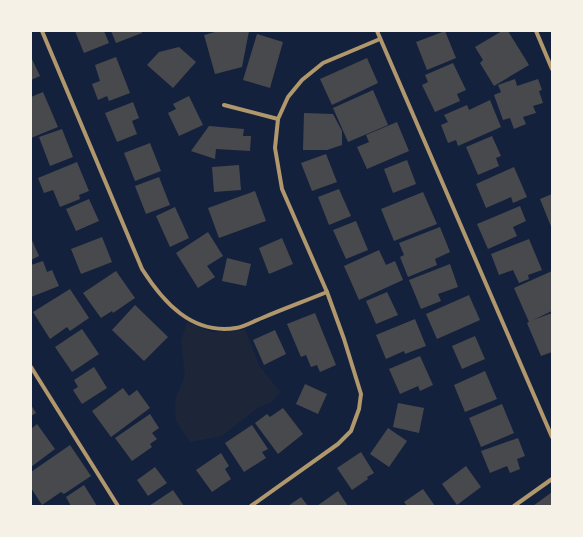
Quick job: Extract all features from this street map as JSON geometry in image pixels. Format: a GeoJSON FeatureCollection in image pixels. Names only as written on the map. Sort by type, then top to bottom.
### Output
{"type":"FeatureCollection","features":[{"type":"Feature","properties":{"kind":"street"},"geometry":{"type":"LineString","coordinates":[[42,31],[142,269],[155,289],[171,306],[190,321],[205,326],[213,328],[237,328],[327,292]]}},
{"type":"Feature","properties":{"kind":"street"},"geometry":{"type":"LineString","coordinates":[[376,31],[552,437]]}},
{"type":"Feature","properties":{"kind":"street"},"geometry":{"type":"LineString","coordinates":[[536,31],[552,69]]}},
{"type":"Feature","properties":{"kind":"street"},"geometry":{"type":"LineString","coordinates":[[251,506],[338,444],[351,431],[360,409],[361,394],[344,339],[327,292],[282,189],[275,148],[278,119],[288,97],[302,80],[323,63],[380,39]]}},
{"type":"Feature","properties":{"kind":"street"},"geometry":{"type":"LineString","coordinates":[[224,105],[278,119]]}},
{"type":"Feature","properties":{"kind":"street"},"geometry":{"type":"LineString","coordinates":[[31,367],[118,506]]}},
{"type":"Feature","properties":{"kind":"street"},"geometry":{"type":"LineString","coordinates":[[514,506],[552,479]]}},
{"type":"Feature","properties":{"kind":"shaded area"},"geometry":{"type":"Polygon","coordinates":[[[187,322],[211,332],[236,331],[245,329],[259,365],[280,392],[272,402],[259,407],[222,436],[190,442],[176,421],[175,399],[185,376],[181,341],[187,322]]]}},
{"type":"Feature","properties":{"kind":"building"},"geometry":{"type":"Polygon","coordinates":[[[75,31],[104,31],[109,43],[84,53],[75,31]]]}},
{"type":"Feature","properties":{"kind":"building"},"geometry":{"type":"Polygon","coordinates":[[[111,31],[141,31],[142,33],[116,43],[111,31]]]}},
{"type":"Feature","properties":{"kind":"building"},"geometry":{"type":"Polygon","coordinates":[[[219,31],[249,31],[242,67],[215,74],[204,35],[219,31]]]}},
{"type":"Feature","properties":{"kind":"building"},"geometry":{"type":"Polygon","coordinates":[[[445,31],[456,58],[427,70],[416,42],[445,31]]]}},
{"type":"Feature","properties":{"kind":"building"},"geometry":{"type":"Polygon","coordinates":[[[502,31],[508,31],[529,65],[494,86],[480,63],[483,60],[475,47],[502,31]]]}},
{"type":"Feature","properties":{"kind":"building"},"geometry":{"type":"Polygon","coordinates":[[[257,34],[283,42],[270,88],[243,80],[257,34]]]}},
{"type":"Feature","properties":{"kind":"building"},"geometry":{"type":"Polygon","coordinates":[[[179,47],[196,62],[173,88],[147,65],[159,52],[179,47]]]}},
{"type":"Feature","properties":{"kind":"building"},"geometry":{"type":"Polygon","coordinates":[[[31,57],[40,76],[31,80],[31,57]]]}},
{"type":"Feature","properties":{"kind":"building"},"geometry":{"type":"Polygon","coordinates":[[[116,57],[130,93],[109,101],[107,96],[98,100],[92,84],[100,81],[95,65],[116,57]]]}},
{"type":"Feature","properties":{"kind":"building"},"geometry":{"type":"Polygon","coordinates":[[[367,58],[378,83],[332,105],[320,79],[367,58]]]}},
{"type":"Feature","properties":{"kind":"building"},"geometry":{"type":"Polygon","coordinates":[[[453,63],[466,90],[457,94],[460,101],[435,112],[422,85],[428,82],[425,75],[453,63]]]}},
{"type":"Feature","properties":{"kind":"building"},"geometry":{"type":"Polygon","coordinates":[[[515,79],[517,86],[538,79],[542,90],[539,91],[543,103],[533,106],[536,113],[523,117],[526,124],[514,129],[510,118],[503,120],[494,95],[501,92],[498,85],[515,79]]]}},
{"type":"Feature","properties":{"kind":"building"},"geometry":{"type":"Polygon","coordinates":[[[373,90],[388,125],[348,142],[333,108],[373,90]]]}},
{"type":"Feature","properties":{"kind":"building"},"geometry":{"type":"Polygon","coordinates":[[[43,92],[58,127],[31,138],[31,97],[43,92]]]}},
{"type":"Feature","properties":{"kind":"building"},"geometry":{"type":"Polygon","coordinates":[[[189,96],[203,125],[179,136],[168,113],[176,109],[173,104],[189,96]]]}},
{"type":"Feature","properties":{"kind":"building"},"geometry":{"type":"Polygon","coordinates":[[[490,100],[501,127],[458,146],[456,140],[448,143],[441,125],[448,122],[444,115],[467,105],[469,110],[490,100]]]}},
{"type":"Feature","properties":{"kind":"building"},"geometry":{"type":"Polygon","coordinates":[[[133,102],[139,118],[132,121],[137,134],[117,142],[105,113],[133,102]]]}},
{"type":"Feature","properties":{"kind":"building"},"geometry":{"type":"Polygon","coordinates":[[[304,113],[333,114],[342,131],[342,145],[327,150],[303,150],[304,113]]]}},
{"type":"Feature","properties":{"kind":"building"},"geometry":{"type":"Polygon","coordinates":[[[397,122],[409,151],[367,169],[357,147],[369,142],[366,135],[397,122]]]}},
{"type":"Feature","properties":{"kind":"building"},"geometry":{"type":"Polygon","coordinates":[[[209,126],[244,129],[243,136],[251,136],[250,151],[216,149],[215,159],[191,151],[209,126]]]}},
{"type":"Feature","properties":{"kind":"building"},"geometry":{"type":"Polygon","coordinates":[[[62,129],[73,157],[50,166],[39,137],[62,129]]]}},
{"type":"Feature","properties":{"kind":"building"},"geometry":{"type":"Polygon","coordinates":[[[492,136],[501,156],[496,158],[499,166],[478,175],[466,147],[492,136]]]}},
{"type":"Feature","properties":{"kind":"building"},"geometry":{"type":"Polygon","coordinates":[[[150,143],[161,171],[135,181],[124,153],[150,143]]]}},
{"type":"Feature","properties":{"kind":"building"},"geometry":{"type":"Polygon","coordinates":[[[326,154],[337,182],[312,191],[301,163],[326,154]]]}},
{"type":"Feature","properties":{"kind":"building"},"geometry":{"type":"Polygon","coordinates":[[[407,160],[416,184],[393,193],[384,169],[407,160]]]}},
{"type":"Feature","properties":{"kind":"building"},"geometry":{"type":"Polygon","coordinates":[[[77,162],[89,191],[79,195],[80,199],[60,207],[53,190],[44,193],[38,178],[77,162]]]}},
{"type":"Feature","properties":{"kind":"building"},"geometry":{"type":"Polygon","coordinates":[[[239,165],[241,190],[214,192],[212,167],[239,165]]]}},
{"type":"Feature","properties":{"kind":"building"},"geometry":{"type":"Polygon","coordinates":[[[514,167],[527,197],[513,203],[511,197],[486,208],[476,184],[514,167]]]}},
{"type":"Feature","properties":{"kind":"building"},"geometry":{"type":"Polygon","coordinates":[[[159,177],[170,205],[146,214],[135,186],[159,177]]]}},
{"type":"Feature","properties":{"kind":"building"},"geometry":{"type":"Polygon","coordinates":[[[339,189],[351,216],[329,225],[318,197],[339,189]]]}},
{"type":"Feature","properties":{"kind":"building"},"geometry":{"type":"Polygon","coordinates":[[[255,191],[266,221],[219,238],[208,208],[255,191]]]}},
{"type":"Feature","properties":{"kind":"building"},"geometry":{"type":"Polygon","coordinates":[[[423,192],[437,224],[394,241],[381,209],[423,192]]]}},
{"type":"Feature","properties":{"kind":"building"},"geometry":{"type":"Polygon","coordinates":[[[552,194],[552,229],[540,199],[552,194]]]}},
{"type":"Feature","properties":{"kind":"building"},"geometry":{"type":"Polygon","coordinates":[[[89,199],[99,221],[76,231],[66,209],[89,199]]]}},
{"type":"Feature","properties":{"kind":"building"},"geometry":{"type":"Polygon","coordinates":[[[520,206],[526,221],[513,227],[517,236],[488,249],[477,224],[520,206]]]}},
{"type":"Feature","properties":{"kind":"building"},"geometry":{"type":"Polygon","coordinates":[[[175,207],[189,238],[170,247],[156,216],[175,207]]]}},
{"type":"Feature","properties":{"kind":"building"},"geometry":{"type":"Polygon","coordinates":[[[356,221],[368,250],[346,259],[333,230],[356,221]]]}},
{"type":"Feature","properties":{"kind":"building"},"geometry":{"type":"Polygon","coordinates":[[[440,227],[450,252],[435,259],[437,265],[408,277],[400,257],[404,255],[399,243],[440,227]]]}},
{"type":"Feature","properties":{"kind":"building"},"geometry":{"type":"Polygon","coordinates":[[[208,232],[223,256],[207,266],[215,277],[198,288],[176,253],[208,232]]]}},
{"type":"Feature","properties":{"kind":"building"},"geometry":{"type":"Polygon","coordinates":[[[102,237],[112,262],[81,274],[71,249],[102,237]]]}},
{"type":"Feature","properties":{"kind":"building"},"geometry":{"type":"Polygon","coordinates":[[[31,238],[39,256],[31,260],[31,238]]]}},
{"type":"Feature","properties":{"kind":"building"},"geometry":{"type":"Polygon","coordinates":[[[282,238],[293,264],[269,274],[259,248],[282,238]]]}},
{"type":"Feature","properties":{"kind":"building"},"geometry":{"type":"Polygon","coordinates":[[[529,239],[542,270],[528,275],[529,279],[519,283],[513,270],[499,275],[491,254],[529,239]]]}},
{"type":"Feature","properties":{"kind":"building"},"geometry":{"type":"Polygon","coordinates":[[[379,250],[386,265],[395,261],[403,280],[359,300],[344,266],[379,250]]]}},
{"type":"Feature","properties":{"kind":"building"},"geometry":{"type":"Polygon","coordinates":[[[227,258],[251,264],[246,286],[222,281],[227,258]]]}},
{"type":"Feature","properties":{"kind":"building"},"geometry":{"type":"Polygon","coordinates":[[[43,261],[47,272],[52,270],[59,286],[31,297],[31,265],[43,261]]]}},
{"type":"Feature","properties":{"kind":"building"},"geometry":{"type":"Polygon","coordinates":[[[450,264],[458,287],[438,294],[441,301],[421,309],[409,280],[450,264]]]}},
{"type":"Feature","properties":{"kind":"building"},"geometry":{"type":"Polygon","coordinates":[[[116,271],[135,298],[113,313],[112,311],[101,318],[83,293],[116,271]]]}},
{"type":"Feature","properties":{"kind":"building"},"geometry":{"type":"Polygon","coordinates":[[[552,271],[552,311],[533,320],[552,313],[552,352],[541,356],[527,323],[529,322],[514,288],[552,271]]]}},
{"type":"Feature","properties":{"kind":"building"},"geometry":{"type":"Polygon","coordinates":[[[70,289],[89,318],[70,331],[67,327],[50,339],[33,312],[70,289]]]}},
{"type":"Feature","properties":{"kind":"building"},"geometry":{"type":"Polygon","coordinates":[[[387,292],[398,315],[376,324],[366,301],[387,292]]]}},
{"type":"Feature","properties":{"kind":"building"},"geometry":{"type":"Polygon","coordinates":[[[469,295],[480,320],[437,339],[426,314],[469,295]]]}},
{"type":"Feature","properties":{"kind":"building"},"geometry":{"type":"Polygon","coordinates":[[[135,305],[168,337],[144,361],[112,330],[135,305]]]}},
{"type":"Feature","properties":{"kind":"building"},"geometry":{"type":"Polygon","coordinates":[[[315,313],[336,365],[320,372],[317,365],[311,367],[306,355],[301,357],[287,324],[315,313]]]}},
{"type":"Feature","properties":{"kind":"building"},"geometry":{"type":"Polygon","coordinates":[[[415,319],[426,346],[405,354],[404,351],[386,359],[376,335],[415,319]]]}},
{"type":"Feature","properties":{"kind":"building"},"geometry":{"type":"Polygon","coordinates":[[[82,329],[99,354],[72,372],[55,347],[82,329]]]}},
{"type":"Feature","properties":{"kind":"building"},"geometry":{"type":"Polygon","coordinates":[[[275,330],[286,354],[264,365],[253,340],[275,330]]]}},
{"type":"Feature","properties":{"kind":"building"},"geometry":{"type":"Polygon","coordinates":[[[475,336],[485,359],[462,369],[452,346],[475,336]]]}},
{"type":"Feature","properties":{"kind":"building"},"geometry":{"type":"Polygon","coordinates":[[[420,356],[433,385],[420,391],[418,386],[400,394],[389,369],[420,356]]]}},
{"type":"Feature","properties":{"kind":"building"},"geometry":{"type":"Polygon","coordinates":[[[94,367],[107,388],[82,404],[73,390],[78,387],[74,380],[94,367]]]}},
{"type":"Feature","properties":{"kind":"building"},"geometry":{"type":"Polygon","coordinates":[[[485,371],[497,399],[465,412],[454,385],[485,371]]]}},
{"type":"Feature","properties":{"kind":"building"},"geometry":{"type":"Polygon","coordinates":[[[305,384],[327,394],[318,414],[296,404],[305,384]]]}},
{"type":"Feature","properties":{"kind":"building"},"geometry":{"type":"Polygon","coordinates":[[[123,388],[129,396],[137,390],[150,408],[111,437],[92,411],[123,388]]]}},
{"type":"Feature","properties":{"kind":"building"},"geometry":{"type":"Polygon","coordinates":[[[398,403],[424,408],[419,433],[393,427],[398,403]]]}},
{"type":"Feature","properties":{"kind":"building"},"geometry":{"type":"Polygon","coordinates":[[[502,404],[514,433],[481,447],[469,418],[502,404]]]}},
{"type":"Feature","properties":{"kind":"building"},"geometry":{"type":"Polygon","coordinates":[[[31,405],[36,413],[31,416],[31,405]]]}},
{"type":"Feature","properties":{"kind":"building"},"geometry":{"type":"Polygon","coordinates":[[[283,408],[303,434],[278,454],[255,423],[267,414],[270,417],[283,408]]]}},
{"type":"Feature","properties":{"kind":"building"},"geometry":{"type":"Polygon","coordinates":[[[150,414],[159,428],[152,433],[157,439],[150,444],[152,447],[132,461],[115,438],[150,414]]]}},
{"type":"Feature","properties":{"kind":"building"},"geometry":{"type":"Polygon","coordinates":[[[37,424],[55,449],[31,467],[31,429],[37,424]]]}},
{"type":"Feature","properties":{"kind":"building"},"geometry":{"type":"Polygon","coordinates":[[[252,425],[268,449],[262,452],[266,458],[244,472],[225,443],[252,425]]]}},
{"type":"Feature","properties":{"kind":"building"},"geometry":{"type":"Polygon","coordinates":[[[388,428],[407,441],[389,467],[370,454],[388,428]]]}},
{"type":"Feature","properties":{"kind":"building"},"geometry":{"type":"Polygon","coordinates":[[[518,438],[525,456],[517,459],[520,469],[510,473],[507,466],[490,473],[481,451],[518,438]]]}},
{"type":"Feature","properties":{"kind":"building"},"geometry":{"type":"Polygon","coordinates":[[[70,445],[91,476],[64,494],[61,492],[42,505],[31,488],[31,472],[70,445]]]}},
{"type":"Feature","properties":{"kind":"building"},"geometry":{"type":"Polygon","coordinates":[[[361,452],[374,473],[352,490],[337,468],[361,452]]]}},
{"type":"Feature","properties":{"kind":"building"},"geometry":{"type":"Polygon","coordinates":[[[221,453],[229,466],[225,469],[231,479],[212,492],[196,470],[221,453]]]}},
{"type":"Feature","properties":{"kind":"building"},"geometry":{"type":"Polygon","coordinates":[[[466,466],[481,487],[457,505],[442,484],[466,466]]]}},
{"type":"Feature","properties":{"kind":"building"},"geometry":{"type":"Polygon","coordinates":[[[155,467],[167,483],[148,496],[137,480],[155,467]]]}},
{"type":"Feature","properties":{"kind":"building"},"geometry":{"type":"Polygon","coordinates":[[[84,485],[97,506],[71,506],[66,497],[84,485]]]}},
{"type":"Feature","properties":{"kind":"building"},"geometry":{"type":"Polygon","coordinates":[[[423,489],[435,506],[407,506],[404,502],[423,489]]]}},
{"type":"Feature","properties":{"kind":"building"},"geometry":{"type":"Polygon","coordinates":[[[173,490],[184,506],[149,506],[173,490]]]}},
{"type":"Feature","properties":{"kind":"building"},"geometry":{"type":"Polygon","coordinates":[[[338,491],[348,506],[317,506],[338,491]]]}},
{"type":"Feature","properties":{"kind":"building"},"geometry":{"type":"Polygon","coordinates":[[[552,492],[552,506],[533,506],[552,492]]]}},
{"type":"Feature","properties":{"kind":"building"},"geometry":{"type":"Polygon","coordinates":[[[301,497],[308,506],[288,506],[301,497]]]}}]}
